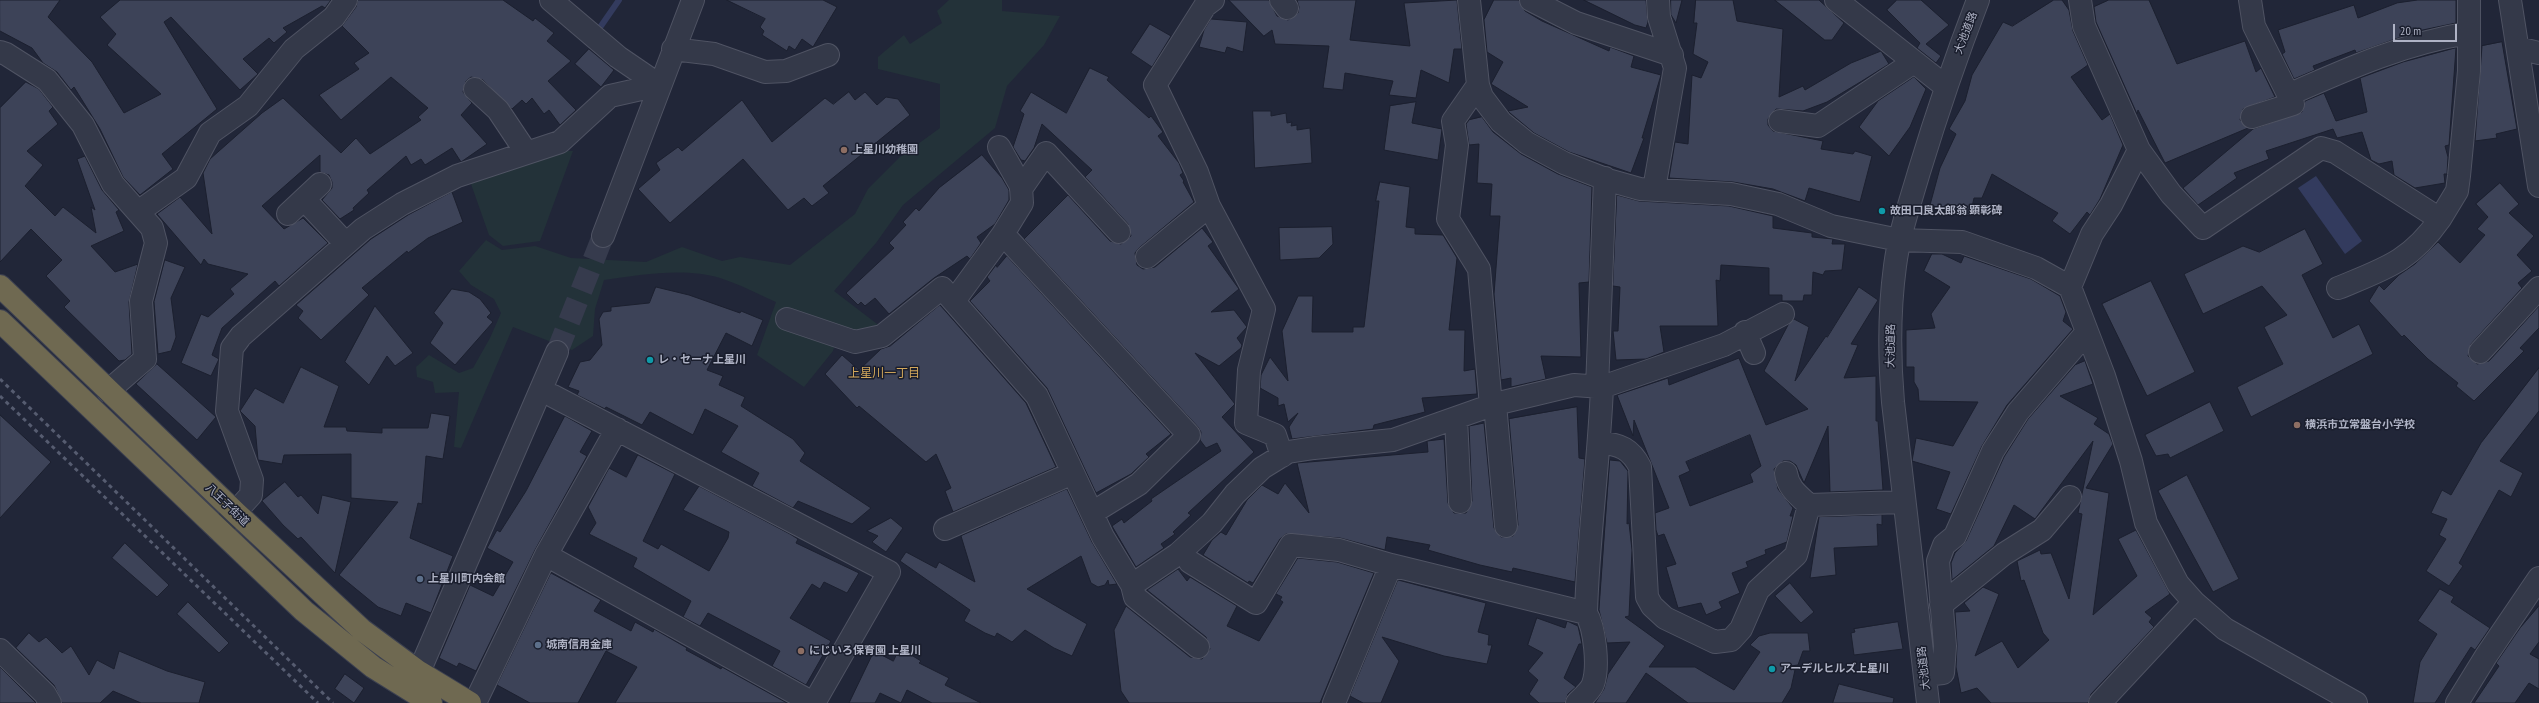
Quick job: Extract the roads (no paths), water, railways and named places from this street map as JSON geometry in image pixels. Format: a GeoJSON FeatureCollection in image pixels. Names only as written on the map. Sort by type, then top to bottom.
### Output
{"type":"FeatureCollection","features":[{"type":"Feature","properties":{"kind":"highway","name":"八王子街道"},"geometry":{"type":"LineString","coordinates":[[0,286],[236,513],[362,630],[419,672],[436,697]]}},
{"type":"Feature","properties":{"kind":"highway","name":"八王子街道"},"geometry":{"type":"LineString","coordinates":[[0,321],[304,611],[373,667],[436,697],[470,703]]}},
{"type":"Feature","properties":{"kind":"street"},"geometry":{"type":"LineString","coordinates":[[138,212],[186,178],[210,133],[248,106],[294,49],[334,17],[346,0]]}},
{"type":"Feature","properties":{"kind":"street"},"geometry":{"type":"LineString","coordinates":[[551,0],[618,57],[659,85]]}},
{"type":"Feature","properties":{"kind":"street"},"geometry":{"type":"LineString","coordinates":[[603,236],[659,85],[694,0]]}},
{"type":"Feature","properties":{"kind":"street"},"geometry":{"type":"LineString","coordinates":[[1213,0],[1205,6],[1155,85],[1197,172],[1209,206],[1264,310],[1249,370],[1246,423],[1275,435],[1282,456]]}},
{"type":"Feature","properties":{"kind":"street"},"geometry":{"type":"LineString","coordinates":[[1469,0],[1478,85],[1482,97],[1501,122],[1528,143],[1564,163],[1605,178],[1640,188],[1731,194],[1778,204],[1831,226],[1899,240],[1962,242],[2036,268],[2070,287],[2104,376],[2131,461],[2146,523],[2178,584],[2194,602],[2225,629],[2356,703]]}},
{"type":"Feature","properties":{"kind":"street"},"geometry":{"type":"LineString","coordinates":[[1531,0],[1576,23],[1672,55]]}},
{"type":"Feature","properties":{"kind":"street"},"geometry":{"type":"LineString","coordinates":[[1654,189],[1675,68],[1659,17],[1658,0]]}},
{"type":"Feature","properties":{"kind":"street"},"geometry":{"type":"LineString","coordinates":[[1836,0],[1945,86]]}},
{"type":"Feature","properties":{"kind":"street","name":"大池道路"},"geometry":{"type":"LineString","coordinates":[[1928,703],[1903,502],[1889,355],[1895,266],[1899,240],[1945,86],[1978,0]]}},
{"type":"Feature","properties":{"kind":"street"},"geometry":{"type":"LineString","coordinates":[[2080,0],[2084,26],[2139,150],[2171,194],[2203,228],[2320,148],[2335,152],[2440,219]]}},
{"type":"Feature","properties":{"kind":"street"},"geometry":{"type":"LineString","coordinates":[[2250,0],[2254,26],[2293,104],[2252,117]]}},
{"type":"Feature","properties":{"kind":"street"},"geometry":{"type":"LineString","coordinates":[[2338,288],[2392,266],[2409,254],[2440,219],[2452,201],[2459,176],[2469,71],[2469,0]]}},
{"type":"Feature","properties":{"kind":"street"},"geometry":{"type":"LineString","coordinates":[[2510,0],[2536,150],[2539,186]]}},
{"type":"Feature","properties":{"kind":"street"},"geometry":{"type":"LineString","coordinates":[[2288,95],[2406,47],[2469,33]]}},
{"type":"Feature","properties":{"kind":"street"},"geometry":{"type":"LineString","coordinates":[[2518,48],[2539,53]]}},
{"type":"Feature","properties":{"kind":"street"},"geometry":{"type":"LineString","coordinates":[[673,49],[714,54],[765,72],[786,71],[828,56]]}},
{"type":"Feature","properties":{"kind":"street"},"geometry":{"type":"LineString","coordinates":[[0,52],[6,54],[46,80],[83,124],[113,184],[152,228],[156,243],[141,301],[146,359],[108,391]]}},
{"type":"Feature","properties":{"kind":"street"},"geometry":{"type":"LineString","coordinates":[[1780,121],[1818,126],[1914,62]]}},
{"type":"Feature","properties":{"kind":"street"},"geometry":{"type":"LineString","coordinates":[[219,530],[251,495],[252,480],[227,410],[232,348],[241,336],[363,229],[402,204],[445,180],[560,142],[610,96],[659,85]]}},
{"type":"Feature","properties":{"kind":"street"},"geometry":{"type":"LineString","coordinates":[[1478,85],[1453,121],[1457,146],[1448,219],[1479,269],[1506,526]]}},
{"type":"Feature","properties":{"kind":"street"},"geometry":{"type":"LineString","coordinates":[[475,89],[498,110],[526,152]]}},
{"type":"Feature","properties":{"kind":"street"},"geometry":{"type":"LineString","coordinates":[[954,301],[1003,234],[1022,204],[1021,189],[999,147]]}},
{"type":"Feature","properties":{"kind":"street"},"geometry":{"type":"LineString","coordinates":[[2070,287],[2092,234],[2111,205],[2139,150]]}},
{"type":"Feature","properties":{"kind":"street"},"geometry":{"type":"LineString","coordinates":[[1021,189],[1046,153],[1120,232]]}},
{"type":"Feature","properties":{"kind":"street"},"geometry":{"type":"LineString","coordinates":[[1577,703],[1593,685],[1596,667],[1592,623],[1586,613],[1589,539],[1600,442],[1605,178]]}},
{"type":"Feature","properties":{"kind":"street"},"geometry":{"type":"LineString","coordinates":[[288,214],[320,184]]}},
{"type":"Feature","properties":{"kind":"street"},"geometry":{"type":"LineString","coordinates":[[304,199],[346,244]]}},
{"type":"Feature","properties":{"kind":"street"},"geometry":{"type":"LineString","coordinates":[[1147,257],[1209,206]]}},
{"type":"Feature","properties":{"kind":"street"},"geometry":{"type":"LineString","coordinates":[[1003,234],[1189,435],[1139,484],[1092,513]]}},
{"type":"Feature","properties":{"kind":"street"},"geometry":{"type":"LineString","coordinates":[[787,319],[855,342],[882,336],[942,288],[1037,396],[1092,513],[1132,585],[1135,597],[1198,647]]}},
{"type":"Feature","properties":{"kind":"street"},"geometry":{"type":"LineString","coordinates":[[2480,352],[2539,288]]}},
{"type":"Feature","properties":{"kind":"street"},"geometry":{"type":"LineString","coordinates":[[1132,585],[1178,554],[1212,523],[1235,494],[1262,468],[1288,452],[1393,440],[1493,405],[1574,384],[1600,387],[1724,345],[1746,332],[1783,314]]}},
{"type":"Feature","properties":{"kind":"street"},"geometry":{"type":"LineString","coordinates":[[1746,332],[1754,353]]}},
{"type":"Feature","properties":{"kind":"street"},"geometry":{"type":"LineString","coordinates":[[1925,675],[1943,673],[1944,646],[1938,561],[1944,545],[1955,536],[1993,451],[2018,412],[2087,332]]}},
{"type":"Feature","properties":{"kind":"street"},"geometry":{"type":"LineString","coordinates":[[419,672],[557,352]]}},
{"type":"Feature","properties":{"kind":"street"},"geometry":{"type":"LineString","coordinates":[[546,555],[814,703],[889,572],[553,396]]}},
{"type":"Feature","properties":{"kind":"street"},"geometry":{"type":"LineString","coordinates":[[1456,418],[1460,502]]}},
{"type":"Feature","properties":{"kind":"street"},"geometry":{"type":"LineString","coordinates":[[475,703],[546,555],[617,429]]}},
{"type":"Feature","properties":{"kind":"street"},"geometry":{"type":"LineString","coordinates":[[1600,442],[1617,444],[1633,455],[1640,467],[1646,597],[1652,606],[1665,618],[1715,642],[1732,640],[1741,629],[1758,590],[1796,555],[1809,505]]}},
{"type":"Feature","properties":{"kind":"street"},"geometry":{"type":"LineString","coordinates":[[945,529],[1073,473]]}},
{"type":"Feature","properties":{"kind":"street"},"geometry":{"type":"LineString","coordinates":[[1786,474],[1787,483],[1793,491],[1809,505],[1903,502]]}},
{"type":"Feature","properties":{"kind":"street"},"geometry":{"type":"LineString","coordinates":[[1941,606],[2004,554],[2042,530],[2070,497]]}},
{"type":"Feature","properties":{"kind":"street"},"geometry":{"type":"LineString","coordinates":[[1190,562],[1256,603],[1291,545],[1339,550],[1391,565],[1586,613]]}},
{"type":"Feature","properties":{"kind":"street"},"geometry":{"type":"LineString","coordinates":[[1334,703],[1391,565]]}},
{"type":"Feature","properties":{"kind":"street"},"geometry":{"type":"LineString","coordinates":[[2458,703],[2486,656],[2539,578]]}},
{"type":"Feature","properties":{"kind":"street"},"geometry":{"type":"LineString","coordinates":[[2100,703],[2194,602]]}},
{"type":"Feature","properties":{"kind":"street"},"geometry":{"type":"LineString","coordinates":[[0,650],[45,694],[50,703]]}},
{"type":"Feature","properties":{"kind":"water"},"geometry":{"type":"Polygon","coordinates":[[[2316,176],[2362,241],[2345,254],[2298,188],[2316,176]]]}},
{"type":"Feature","properties":{"kind":"waterway"},"geometry":{"type":"LineString","coordinates":[[601,26],[619,0]]}},
{"type":"Feature","properties":{"kind":"tunnel"},"geometry":{"type":"LineString","coordinates":[[557,352],[603,236]]}},
{"type":"Feature","properties":{"kind":"railway"},"geometry":{"type":"LineString","coordinates":[[0,379],[333,703]]}},
{"type":"Feature","properties":{"kind":"railway"},"geometry":{"type":"LineString","coordinates":[[0,396],[318,703]]}},
{"type":"Feature","properties":{"kind":"place","name":"上星川幼稚園"},"geometry":{"type":"Point","coordinates":[844,150]}},
{"type":"Feature","properties":{"kind":"place","name":"故田口良太郎翁 顕彰碑"},"geometry":{"type":"Point","coordinates":[1882,211]}},
{"type":"Feature","properties":{"kind":"place","name":"レ・セーナ上星川"},"geometry":{"type":"Point","coordinates":[650,360]}},
{"type":"Feature","properties":{"kind":"place","name":"横浜市立常盤台小学校"},"geometry":{"type":"Point","coordinates":[2297,425]}},
{"type":"Feature","properties":{"kind":"place","name":"上星川町内会館"},"geometry":{"type":"Point","coordinates":[420,579]}},
{"type":"Feature","properties":{"kind":"place","name":"城南信用金庫"},"geometry":{"type":"Point","coordinates":[538,645]}},
{"type":"Feature","properties":{"kind":"place","name":"にじいろ保育園 上星川"},"geometry":{"type":"Point","coordinates":[801,651]}},
{"type":"Feature","properties":{"kind":"place","name":"アーデルヒルズ上星川"},"geometry":{"type":"Point","coordinates":[1772,669]}},
{"type":"Feature","properties":{"kind":"district","name":"上星川一丁目"},"geometry":{"type":"Point","coordinates":[884,374]}}]}
